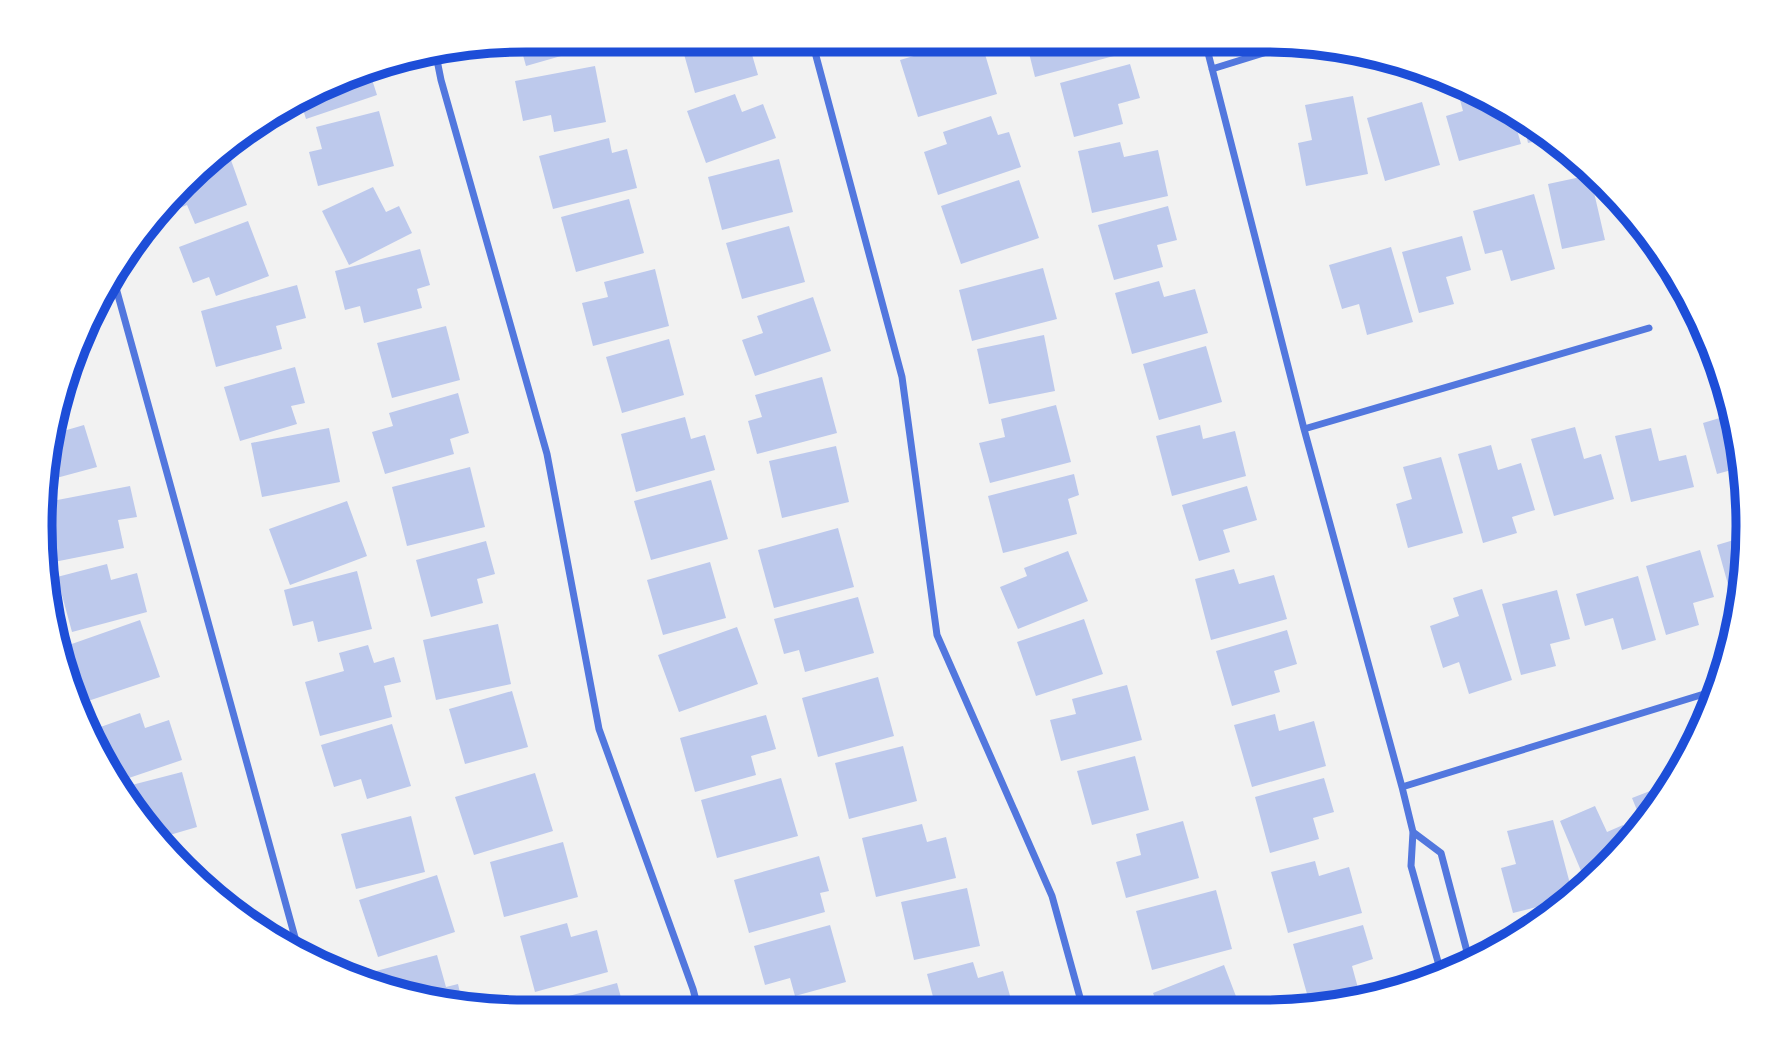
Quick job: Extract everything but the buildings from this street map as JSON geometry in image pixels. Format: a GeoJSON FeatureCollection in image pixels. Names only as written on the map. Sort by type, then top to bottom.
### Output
{"type":"FeatureCollection","features":[{"type":"Feature","properties":{"kind":"street"},"geometry":{"type":"LineString","coordinates":[[815,52],[902,377],[937,635],[1052,896],[1081,1000]]}},
{"type":"Feature","properties":{"kind":"street"},"geometry":{"type":"LineString","coordinates":[[1208,52],[1304,429],[1402,787],[1413,832],[1410,866],[1439,966]]}},
{"type":"Feature","properties":{"kind":"street"},"geometry":{"type":"LineString","coordinates":[[1212,69],[1268,52]]}},
{"type":"Feature","properties":{"kind":"street"},"geometry":{"type":"LineString","coordinates":[[437,61],[547,454],[599,729],[696,1000]]}},
{"type":"Feature","properties":{"kind":"street"},"geometry":{"type":"LineString","coordinates":[[116,289],[296,941]]}},
{"type":"Feature","properties":{"kind":"street"},"geometry":{"type":"LineString","coordinates":[[1304,429],[1649,328]]}},
{"type":"Feature","properties":{"kind":"street"},"geometry":{"type":"LineString","coordinates":[[1402,787],[1704,694]]}},
{"type":"Feature","properties":{"kind":"street"},"geometry":{"type":"LineString","coordinates":[[1413,832],[1441,853],[1467,954]]}}]}
